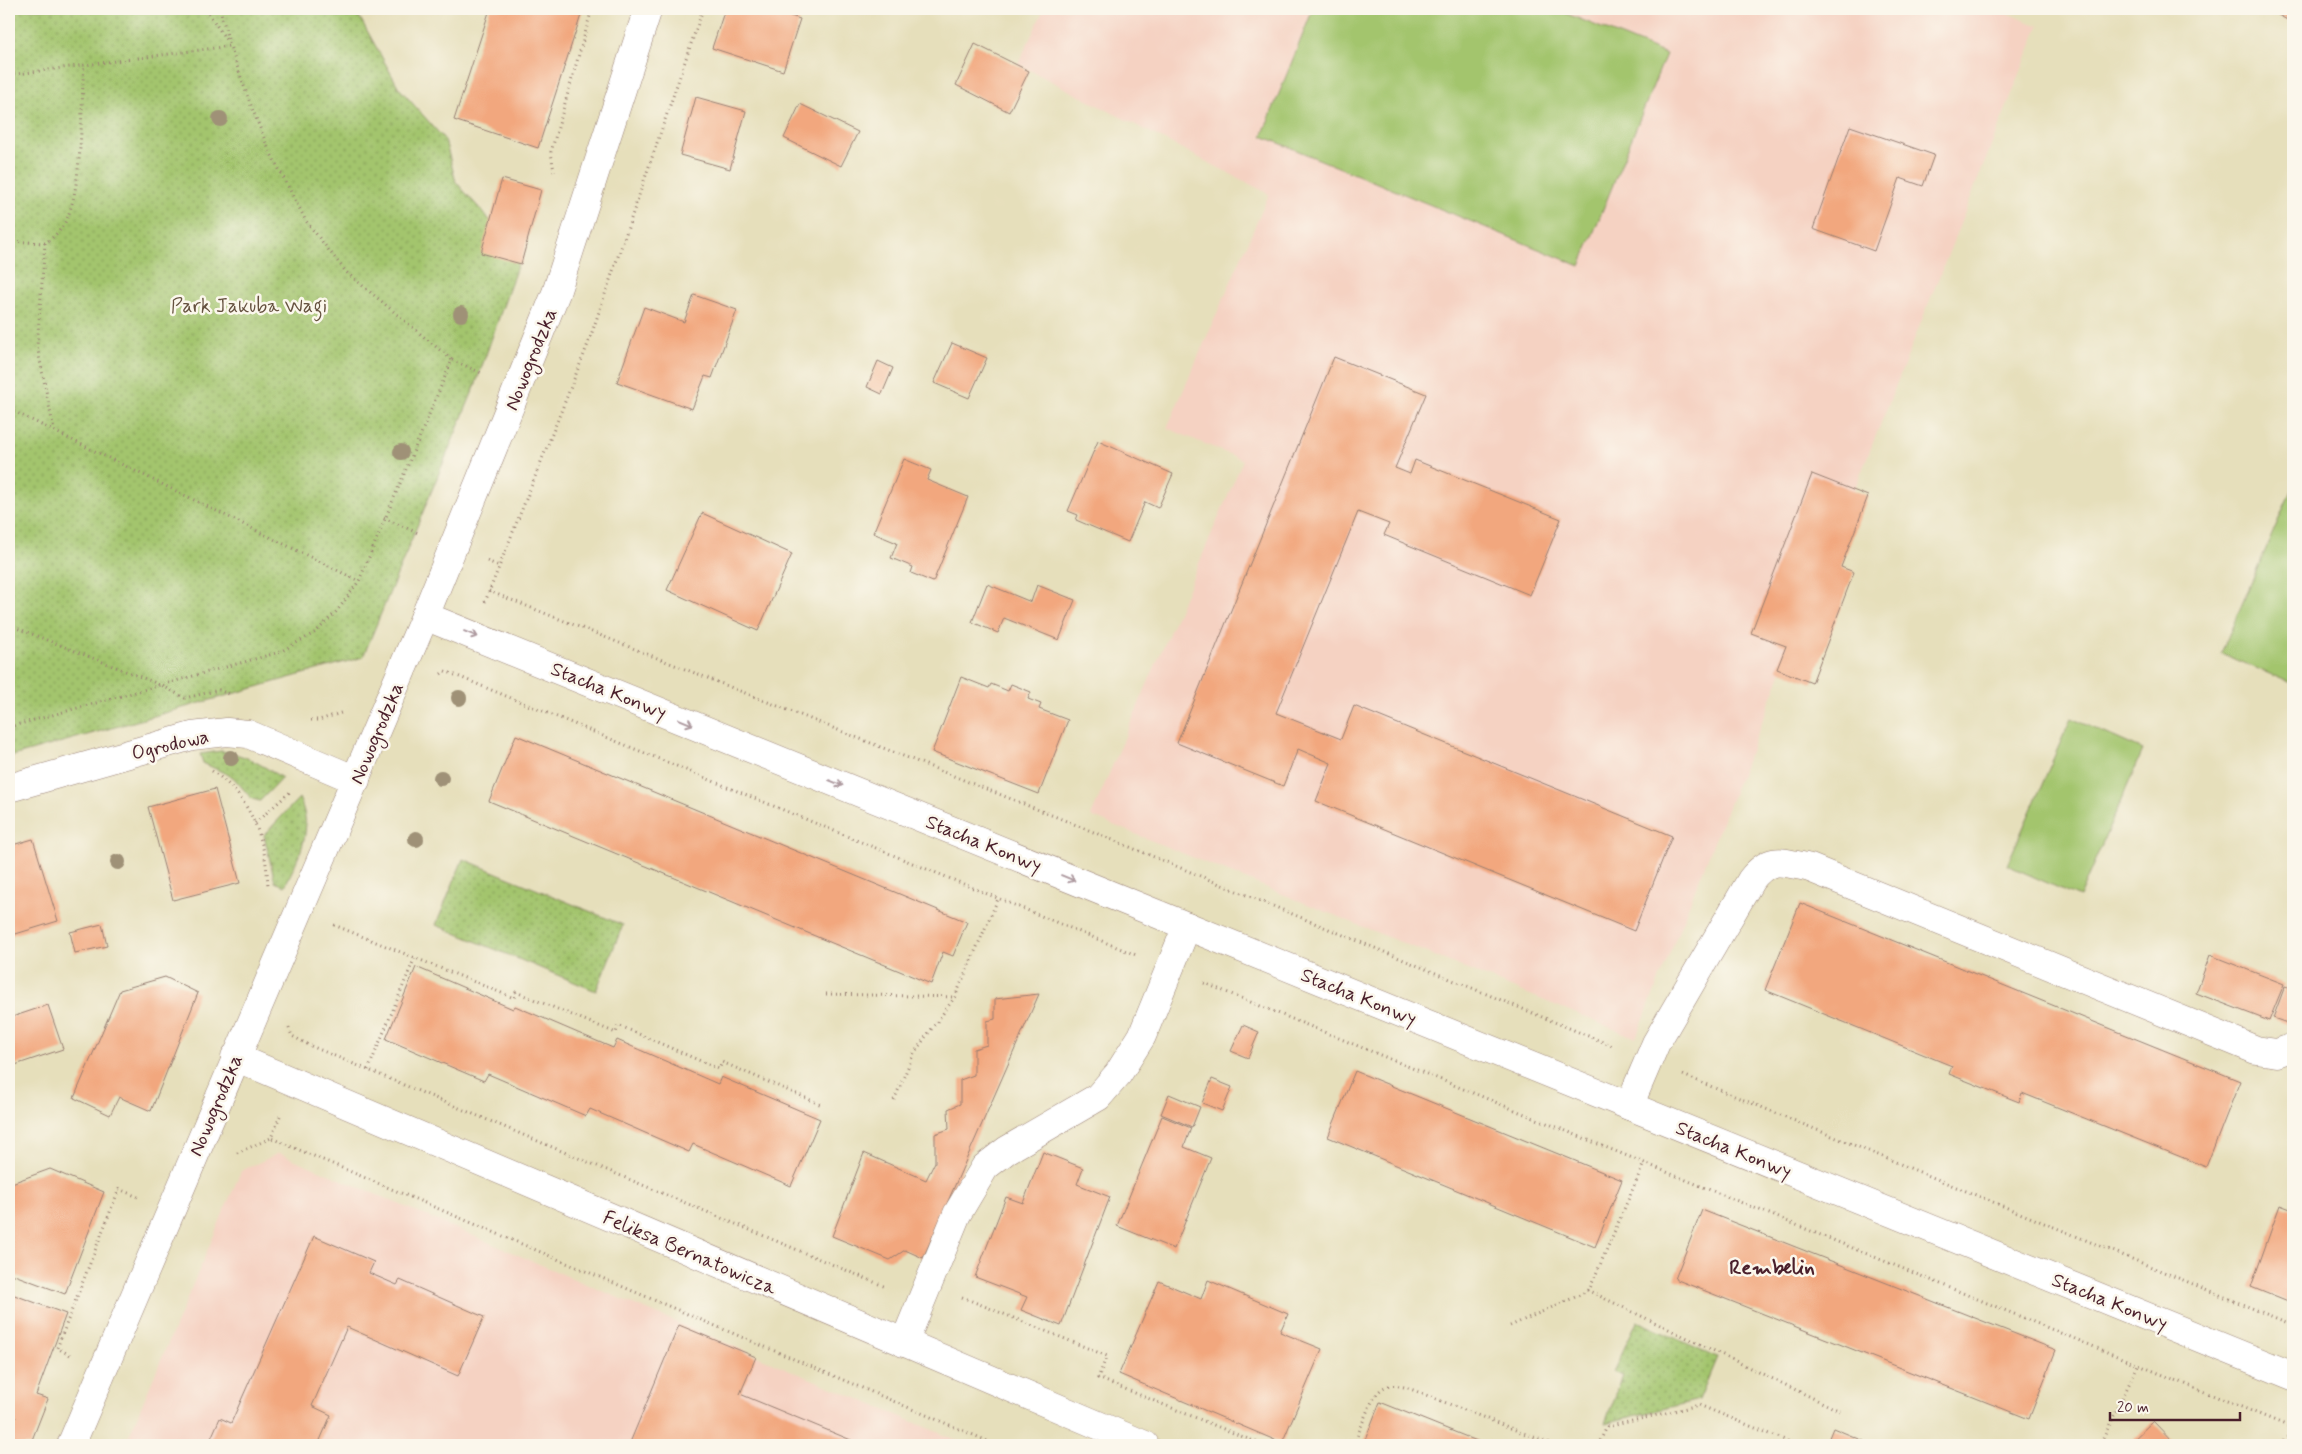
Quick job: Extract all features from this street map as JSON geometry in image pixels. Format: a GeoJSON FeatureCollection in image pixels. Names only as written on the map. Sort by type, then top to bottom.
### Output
{"type":"FeatureCollection","features":[{"type":"Feature","properties":{"kind":"street","name":"Nowogrodzka"},"geometry":{"type":"LineString","coordinates":[[71,1445],[235,1057],[356,780],[425,616],[556,293],[648,9]]}},
{"type":"Feature","properties":{"kind":"street","name":"Stacha Konwy"},"geometry":{"type":"LineString","coordinates":[[425,616],[2293,1376]]}},
{"type":"Feature","properties":{"kind":"street","name":"Ogrodowa"},"geometry":{"type":"LineString","coordinates":[[9,788],[192,736],[227,732],[248,734],[356,780]]}},
{"type":"Feature","properties":{"kind":"street"},"geometry":{"type":"LineString","coordinates":[[1628,1106],[1656,1043],[1751,880],[1762,867],[1776,860],[1810,868],[2256,1050],[2277,1053],[2293,1046]]}},
{"type":"Feature","properties":{"kind":"street"},"geometry":{"type":"LineString","coordinates":[[904,1343],[958,1214],[985,1167],[1007,1150],[1098,1097],[1118,1074],[1142,1036],[1187,926]]}},
{"type":"Feature","properties":{"kind":"street","name":"Feliksa Bernatowicza"},"geometry":{"type":"LineString","coordinates":[[235,1057],[1145,1445]]}},
{"type":"Feature","properties":{"kind":"path"},"geometry":{"type":"LineString","coordinates":[[206,9],[230,46]]}},
{"type":"Feature","properties":{"kind":"path"},"geometry":{"type":"LineString","coordinates":[[220,9],[230,46],[250,104],[268,148],[306,221],[346,272],[452,360],[489,376]]}},
{"type":"Feature","properties":{"kind":"path"},"geometry":{"type":"LineString","coordinates":[[552,179],[555,170],[551,152],[592,9]]}},
{"type":"Feature","properties":{"kind":"path"},"geometry":{"type":"LineString","coordinates":[[455,675],[588,344],[703,9]]}},
{"type":"Feature","properties":{"kind":"path"},"geometry":{"type":"LineString","coordinates":[[9,75],[230,46]]}},
{"type":"Feature","properties":{"kind":"path"},"geometry":{"type":"LineString","coordinates":[[9,241],[45,243],[57,234],[64,224],[75,191],[84,65]]}},
{"type":"Feature","properties":{"kind":"path"},"geometry":{"type":"LineString","coordinates":[[45,243],[37,346],[54,430]]}},
{"type":"Feature","properties":{"kind":"path"},"geometry":{"type":"LineString","coordinates":[[9,727],[280,652],[316,632],[337,611],[358,581],[452,360]]}},
{"type":"Feature","properties":{"kind":"path"},"geometry":{"type":"LineString","coordinates":[[9,409],[358,581]]}},
{"type":"Feature","properties":{"kind":"path"},"geometry":{"type":"LineString","coordinates":[[489,590],[1074,824],[1945,1184],[2293,1325]]}},
{"type":"Feature","properties":{"kind":"path"},"geometry":{"type":"LineString","coordinates":[[9,625],[161,685],[185,698],[219,690],[234,696]]}},
{"type":"Feature","properties":{"kind":"path"},"geometry":{"type":"LineString","coordinates":[[440,675],[445,671],[455,675],[2293,1430],[2280,1445]]}},
{"type":"Feature","properties":{"kind":"path"},"geometry":{"type":"LineString","coordinates":[[309,719],[319,720],[343,713],[348,707]]}},
{"type":"Feature","properties":{"kind":"path"},"geometry":{"type":"LineString","coordinates":[[204,770],[212,771],[229,783],[246,804],[255,823],[267,871],[268,898],[514,998],[516,992],[616,1033],[618,1025],[720,1069],[722,1062],[822,1105]]}},
{"type":"Feature","properties":{"kind":"path"},"geometry":{"type":"LineString","coordinates":[[894,1100],[914,1054],[955,997],[998,899]]}},
{"type":"Feature","properties":{"kind":"path"},"geometry":{"type":"LineString","coordinates":[[368,1070],[415,957]]}},
{"type":"Feature","properties":{"kind":"path"},"geometry":{"type":"LineString","coordinates":[[826,994],[955,997]]}},
{"type":"Feature","properties":{"kind":"path"},"geometry":{"type":"LineString","coordinates":[[290,1022],[292,1036],[368,1070],[925,1292],[1107,1356],[1098,1378],[1263,1445]]}},
{"type":"Feature","properties":{"kind":"path"},"geometry":{"type":"LineString","coordinates":[[311,1046],[270,1138],[997,1445]]}},
{"type":"Feature","properties":{"kind":"path"},"geometry":{"type":"LineString","coordinates":[[1510,1326],[1587,1290],[1594,1280],[1644,1163]]}},
{"type":"Feature","properties":{"kind":"path"},"geometry":{"type":"LineString","coordinates":[[75,1357],[57,1348],[119,1189],[142,1198]]}},
{"type":"Feature","properties":{"kind":"path"},"geometry":{"type":"LineString","coordinates":[[1587,1290],[1840,1411]]}},
{"type":"Feature","properties":{"kind":"path"},"geometry":{"type":"LineString","coordinates":[[2085,1445],[2102,1441],[2138,1365]]}},
{"type":"Feature","properties":{"kind":"path"},"geometry":{"type":"LineString","coordinates":[[1354,1445],[1376,1393],[1385,1387],[1396,1385],[1554,1445]]}},
{"type":"Feature","properties":{"kind":"path"},"geometry":{"type":"LineString","coordinates":[[1598,1445],[1606,1427],[1699,1405],[1797,1445]]}},
{"type":"Feature","properties":{"kind":"shaded area"},"geometry":{"type":"Polygon","coordinates":[[[1044,9],[1996,9],[2039,26],[1636,1038],[1091,816],[1243,460],[1167,428],[1269,194],[1018,64],[1044,9]]]}},
{"type":"Feature","properties":{"kind":"shaded area"},"geometry":{"type":"Polygon","coordinates":[[[279,1153],[968,1445],[125,1445],[241,1171],[279,1153]]]}},
{"type":"Feature","properties":{"kind":"green space","name":"Park Jakuba Wagi"},"geometry":{"type":"Polygon","coordinates":[[[9,9],[355,9],[399,88],[445,140],[456,182],[521,255],[475,386],[363,657],[9,757],[9,9]]]}},
{"type":"Feature","properties":{"kind":"green space"},"geometry":{"type":"Polygon","coordinates":[[[1313,9],[1555,9],[1666,54],[1580,266],[1262,136],[1313,9]]]}},
{"type":"Feature","properties":{"kind":"green space"},"geometry":{"type":"Polygon","coordinates":[[[2293,486],[2293,684],[2221,653],[2293,486]]]}},
{"type":"Feature","properties":{"kind":"green space"},"geometry":{"type":"Polygon","coordinates":[[[2071,718],[2143,750],[2079,897],[2007,865],[2071,718]]]}},
{"type":"Feature","properties":{"kind":"green space"},"geometry":{"type":"Polygon","coordinates":[[[221,751],[246,757],[282,778],[260,801],[252,799],[233,777],[203,763],[200,754],[221,751]]]}},
{"type":"Feature","properties":{"kind":"green space"},"geometry":{"type":"Polygon","coordinates":[[[299,798],[306,821],[305,832],[300,853],[285,886],[275,882],[264,835],[299,798]]]}},
{"type":"Feature","properties":{"kind":"green space"},"geometry":{"type":"Polygon","coordinates":[[[463,859],[623,925],[596,991],[436,925],[463,859]]]}},
{"type":"Feature","properties":{"kind":"green space"},"geometry":{"type":"Polygon","coordinates":[[[1637,1321],[1717,1357],[1699,1400],[1605,1423],[1623,1376],[1613,1372],[1637,1321]]]}},
{"type":"Feature","properties":{"kind":"building"},"geometry":{"type":"Polygon","coordinates":[[[490,9],[583,9],[538,148],[454,120],[490,9]]]}},
{"type":"Feature","properties":{"kind":"building"},"geometry":{"type":"Polygon","coordinates":[[[725,9],[769,9],[800,19],[783,71],[712,48],[725,9]]]}},
{"type":"Feature","properties":{"kind":"building"},"geometry":{"type":"Polygon","coordinates":[[[2267,9],[2293,9],[2293,23],[2267,9]]]}},
{"type":"Feature","properties":{"kind":"building"},"geometry":{"type":"Polygon","coordinates":[[[975,44],[1029,71],[1009,112],[956,85],[975,44]]]}},
{"type":"Feature","properties":{"kind":"building"},"geometry":{"type":"Polygon","coordinates":[[[696,97],[746,111],[730,169],[680,155],[696,97]]]}},
{"type":"Feature","properties":{"kind":"building"},"geometry":{"type":"Polygon","coordinates":[[[800,104],[858,132],[841,166],[784,138],[800,104]]]}},
{"type":"Feature","properties":{"kind":"building"},"geometry":{"type":"Polygon","coordinates":[[[1850,126],[1934,155],[1923,186],[1900,178],[1874,251],[1813,229],[1850,126]]]}},
{"type":"Feature","properties":{"kind":"building"},"geometry":{"type":"Polygon","coordinates":[[[502,179],[541,190],[521,264],[481,253],[502,179]]]}},
{"type":"Feature","properties":{"kind":"building"},"geometry":{"type":"Polygon","coordinates":[[[694,295],[737,310],[712,378],[705,376],[692,409],[617,382],[644,307],[684,322],[694,295]]]}},
{"type":"Feature","properties":{"kind":"building"},"geometry":{"type":"Polygon","coordinates":[[[952,343],[987,358],[969,398],[934,383],[952,343]]]}},
{"type":"Feature","properties":{"kind":"building"},"geometry":{"type":"Polygon","coordinates":[[[1334,357],[1426,394],[1395,468],[1410,474],[1415,460],[1561,519],[1530,595],[1384,535],[1389,524],[1358,512],[1276,713],[1341,739],[1354,706],[1672,836],[1634,931],[1316,801],[1331,763],[1298,749],[1283,786],[1177,743],[1334,357]]]}},
{"type":"Feature","properties":{"kind":"building"},"geometry":{"type":"Polygon","coordinates":[[[878,361],[893,368],[882,394],[867,387],[878,361]]]}},
{"type":"Feature","properties":{"kind":"building"},"geometry":{"type":"Polygon","coordinates":[[[1098,441],[1173,474],[1158,508],[1145,502],[1128,542],[1076,520],[1078,515],[1068,511],[1098,441]]]}},
{"type":"Feature","properties":{"kind":"building"},"geometry":{"type":"Polygon","coordinates":[[[904,459],[931,470],[927,480],[968,497],[933,582],[911,573],[913,567],[891,558],[897,543],[873,533],[904,459]]]}},
{"type":"Feature","properties":{"kind":"building"},"geometry":{"type":"Polygon","coordinates":[[[1812,474],[1868,496],[1841,567],[1854,572],[1812,683],[1777,669],[1786,646],[1751,633],[1812,474]]]}},
{"type":"Feature","properties":{"kind":"building"},"geometry":{"type":"Polygon","coordinates":[[[702,513],[792,554],[758,631],[667,590],[702,513]]]}},
{"type":"Feature","properties":{"kind":"building"},"geometry":{"type":"Polygon","coordinates":[[[987,584],[1031,602],[1037,585],[1075,600],[1059,640],[1004,618],[998,633],[972,622],[987,584]]]}},
{"type":"Feature","properties":{"kind":"building"},"geometry":{"type":"Polygon","coordinates":[[[961,677],[989,688],[991,684],[1008,691],[1011,684],[1031,692],[1028,699],[1041,704],[1039,709],[1068,720],[1039,794],[932,752],[961,677]]]}},
{"type":"Feature","properties":{"kind":"building"},"geometry":{"type":"Polygon","coordinates":[[[516,735],[967,922],[953,956],[943,952],[931,984],[489,801],[516,735]]]}},
{"type":"Feature","properties":{"kind":"building"},"geometry":{"type":"Polygon","coordinates":[[[215,789],[240,883],[173,900],[148,807],[215,789]]]}},
{"type":"Feature","properties":{"kind":"building"},"geometry":{"type":"Polygon","coordinates":[[[33,839],[58,921],[9,936],[9,846],[33,839]]]}},
{"type":"Feature","properties":{"kind":"building"},"geometry":{"type":"Polygon","coordinates":[[[1800,903],[2240,1081],[2206,1167],[2022,1093],[2019,1102],[1949,1074],[1952,1066],[1765,990],[1800,903]]]}},
{"type":"Feature","properties":{"kind":"building"},"geometry":{"type":"Polygon","coordinates":[[[102,924],[107,946],[75,953],[70,932],[102,924]]]}},
{"type":"Feature","properties":{"kind":"building"},"geometry":{"type":"Polygon","coordinates":[[[2210,955],[2284,984],[2269,1021],[2196,993],[2210,955]]]}},
{"type":"Feature","properties":{"kind":"building"},"geometry":{"type":"Polygon","coordinates":[[[416,967],[513,1009],[515,1006],[613,1048],[617,1040],[718,1084],[721,1077],[820,1119],[791,1186],[693,1144],[689,1152],[590,1109],[586,1116],[488,1074],[484,1081],[386,1039],[416,967]]]}},
{"type":"Feature","properties":{"kind":"building"},"geometry":{"type":"Polygon","coordinates":[[[165,977],[198,993],[151,1111],[119,1097],[110,1115],[74,1098],[120,990],[165,977]]]}},
{"type":"Feature","properties":{"kind":"building"},"geometry":{"type":"Polygon","coordinates":[[[2285,986],[2293,989],[2293,1025],[2273,1018],[2285,986]]]}},
{"type":"Feature","properties":{"kind":"building"},"geometry":{"type":"Polygon","coordinates":[[[1039,994],[923,1258],[905,1250],[890,1260],[832,1236],[864,1153],[926,1180],[935,1162],[935,1134],[949,1129],[948,1109],[960,1104],[960,1080],[974,1075],[974,1049],[987,1045],[987,1021],[995,1019],[995,999],[1039,994]]]}},
{"type":"Feature","properties":{"kind":"building"},"geometry":{"type":"Polygon","coordinates":[[[48,1005],[63,1049],[9,1067],[9,1018],[48,1005]]]}},
{"type":"Feature","properties":{"kind":"building"},"geometry":{"type":"Polygon","coordinates":[[[1243,1025],[1259,1032],[1248,1058],[1231,1051],[1243,1025]]]}},
{"type":"Feature","properties":{"kind":"building"},"geometry":{"type":"Polygon","coordinates":[[[1355,1071],[1622,1180],[1595,1247],[1328,1137],[1355,1071]]]}},
{"type":"Feature","properties":{"kind":"building"},"geometry":{"type":"Polygon","coordinates":[[[1212,1079],[1232,1087],[1222,1111],[1202,1103],[1212,1079]]]}},
{"type":"Feature","properties":{"kind":"building"},"geometry":{"type":"Polygon","coordinates":[[[1169,1094],[1200,1107],[1192,1127],[1161,1114],[1169,1094]]]}},
{"type":"Feature","properties":{"kind":"building"},"geometry":{"type":"Polygon","coordinates":[[[1162,1116],[1191,1128],[1184,1147],[1211,1158],[1174,1249],[1117,1226],[1162,1116]]]}},
{"type":"Feature","properties":{"kind":"building"},"geometry":{"type":"Polygon","coordinates":[[[1043,1152],[1083,1168],[1077,1184],[1110,1197],[1061,1326],[1021,1310],[1027,1297],[975,1277],[1006,1197],[1023,1203],[1043,1152]]]}},
{"type":"Feature","properties":{"kind":"building"},"geometry":{"type":"Polygon","coordinates":[[[50,1169],[104,1192],[65,1294],[9,1273],[9,1184],[50,1169]]]}},
{"type":"Feature","properties":{"kind":"building"},"geometry":{"type":"Polygon","coordinates":[[[2280,1205],[2293,1210],[2293,1304],[2251,1287],[2280,1205]]]}},
{"type":"Feature","properties":{"kind":"building"},"geometry":{"type":"Polygon","coordinates":[[[1702,1210],[2056,1350],[2029,1419],[1675,1279],[1702,1210]]]}},
{"type":"Feature","properties":{"kind":"building"},"geometry":{"type":"Polygon","coordinates":[[[314,1236],[374,1262],[369,1273],[397,1285],[400,1280],[484,1317],[458,1376],[347,1327],[312,1406],[331,1415],[318,1445],[208,1445],[220,1418],[231,1423],[314,1236]]]}},
{"type":"Feature","properties":{"kind":"building"},"geometry":{"type":"Polygon","coordinates":[[[1208,1280],[1288,1314],[1280,1332],[1322,1349],[1282,1443],[1119,1374],[1159,1281],[1201,1299],[1208,1280]]]}},
{"type":"Feature","properties":{"kind":"building"},"geometry":{"type":"Polygon","coordinates":[[[9,1293],[66,1314],[36,1395],[48,1399],[30,1445],[9,1445],[9,1435],[16,1417],[9,1414],[9,1293]]]}},
{"type":"Feature","properties":{"kind":"building"},"geometry":{"type":"Polygon","coordinates":[[[679,1325],[756,1357],[740,1394],[863,1445],[629,1445],[679,1325]]]}},
{"type":"Feature","properties":{"kind":"building"},"geometry":{"type":"Polygon","coordinates":[[[1380,1402],[1487,1445],[1363,1445],[1380,1402]]]}},
{"type":"Feature","properties":{"kind":"building"},"geometry":{"type":"Polygon","coordinates":[[[2153,1421],[2176,1445],[2128,1445],[2153,1421]]]}},
{"type":"Feature","properties":{"kind":"building"},"geometry":{"type":"Polygon","coordinates":[[[1833,1428],[1864,1441],[1863,1445],[1826,1445],[1833,1428]]]}},
{"type":"Feature","properties":{"kind":"district","name":"Rembelin"},"geometry":{"type":"Point","coordinates":[1772,1267]}}]}
